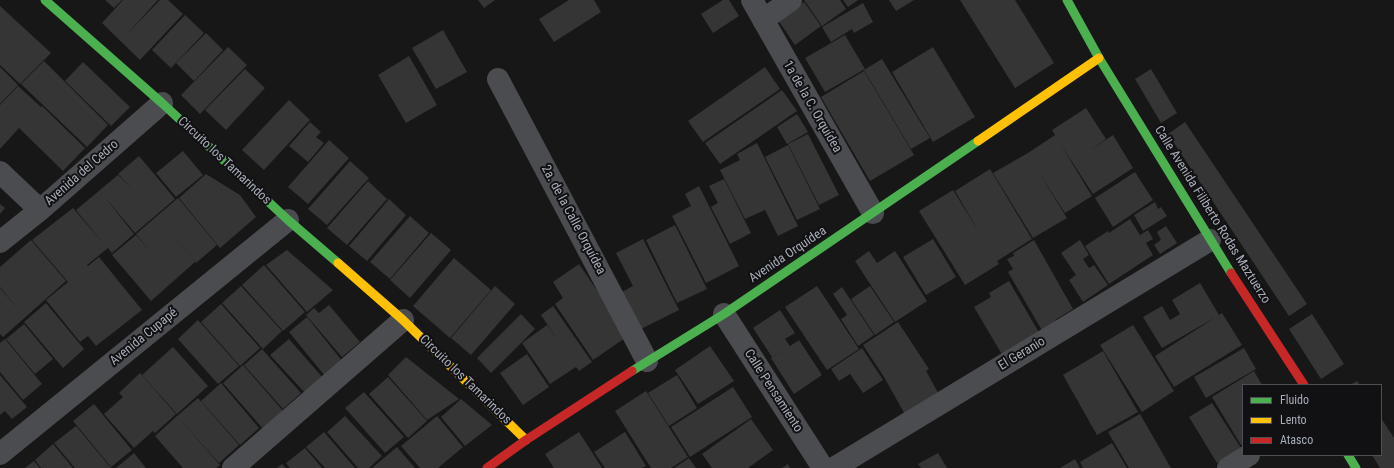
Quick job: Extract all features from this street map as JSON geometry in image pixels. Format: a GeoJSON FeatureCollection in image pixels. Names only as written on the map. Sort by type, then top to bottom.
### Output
{"type":"FeatureCollection","features":[{"type":"Feature","properties":{"kind":"street","name":"Circuito los Tamarindos"},"geometry":{"type":"LineString","coordinates":[[45,0],[162,103],[288,220],[403,320],[526,440]]}},
{"type":"Feature","properties":{"kind":"street","name":"1a de la C. Orquídea"},"geometry":{"type":"LineString","coordinates":[[752,0],[873,213]]}},
{"type":"Feature","properties":{"kind":"street"},"geometry":{"type":"LineString","coordinates":[[763,20],[791,0]]}},
{"type":"Feature","properties":{"kind":"street","name":"Calle Avenida Filiberto Rodas Maztuerzo"},"geometry":{"type":"LineString","coordinates":[[1067,0],[1099,58],[1210,240],[1303,384]]}},
{"type":"Feature","properties":{"kind":"street","name":"Avenida Orquídea"},"geometry":{"type":"LineString","coordinates":[[487,468],[526,440],[647,361],[724,314],[1099,58]]}},
{"type":"Feature","properties":{"kind":"street","name":"2a. de la Calle Orquídea"},"geometry":{"type":"LineString","coordinates":[[498,79],[647,361]]}},
{"type":"Feature","properties":{"kind":"street","name":"Avenida del Cedro"},"geometry":{"type":"LineString","coordinates":[[0,242],[40,210],[162,103]]}},
{"type":"Feature","properties":{"kind":"street"},"geometry":{"type":"LineString","coordinates":[[0,172],[40,210]]}},
{"type":"Feature","properties":{"kind":"street","name":"Avenida Cupapé"},"geometry":{"type":"LineString","coordinates":[[0,454],[288,220]]}},
{"type":"Feature","properties":{"kind":"street","name":"El Geranio"},"geometry":{"type":"LineString","coordinates":[[834,468],[1210,240]]}},
{"type":"Feature","properties":{"kind":"street","name":"Calle Pensamiento"},"geometry":{"type":"LineString","coordinates":[[724,314],[823,468]]}},
{"type":"Feature","properties":{"kind":"street"},"geometry":{"type":"LineString","coordinates":[[233,468],[403,320]]}},
{"type":"Feature","properties":{"kind":"street"},"geometry":{"type":"LineString","coordinates":[[1228,468],[1247,456]]}},
{"type":"Feature","properties":{"kind":"street"},"geometry":{"type":"LineString","coordinates":[[1349,456],[1356,468]]}},
{"type":"Feature","properties":{"kind":"building"},"geometry":{"type":"Polygon","coordinates":[[[105,0],[122,0],[114,8],[105,0]]]}},
{"type":"Feature","properties":{"kind":"building"},"geometry":{"type":"Polygon","coordinates":[[[123,0],[158,0],[126,35],[160,0],[168,0],[183,14],[140,60],[102,23],[123,0]]]}},
{"type":"Feature","properties":{"kind":"building"},"geometry":{"type":"Polygon","coordinates":[[[478,0],[495,0],[484,8],[478,0]]]}},
{"type":"Feature","properties":{"kind":"building"},"geometry":{"type":"Polygon","coordinates":[[[569,0],[594,0],[601,12],[554,42],[539,19],[569,0]]]}},
{"type":"Feature","properties":{"kind":"building"},"geometry":{"type":"Polygon","coordinates":[[[723,0],[729,0],[739,16],[713,33],[701,14],[723,0]]]}},
{"type":"Feature","properties":{"kind":"building"},"geometry":{"type":"Polygon","coordinates":[[[804,0],[840,0],[846,9],[822,26],[804,0]]]}},
{"type":"Feature","properties":{"kind":"building"},"geometry":{"type":"Polygon","coordinates":[[[843,0],[858,0],[848,7],[843,0]]]}},
{"type":"Feature","properties":{"kind":"building"},"geometry":{"type":"Polygon","coordinates":[[[889,0],[914,0],[896,11],[889,0]]]}},
{"type":"Feature","properties":{"kind":"building"},"geometry":{"type":"Polygon","coordinates":[[[960,0],[1015,0],[1054,63],[1015,88],[960,0]]]}},
{"type":"Feature","properties":{"kind":"building"},"geometry":{"type":"Polygon","coordinates":[[[804,2],[821,26],[795,45],[778,20],[804,2]]]}},
{"type":"Feature","properties":{"kind":"building"},"geometry":{"type":"Polygon","coordinates":[[[863,3],[873,22],[854,33],[852,29],[831,42],[822,27],[863,3]]]}},
{"type":"Feature","properties":{"kind":"building"},"geometry":{"type":"Polygon","coordinates":[[[0,6],[51,53],[20,84],[0,65],[0,6]]]}},
{"type":"Feature","properties":{"kind":"building"},"geometry":{"type":"Polygon","coordinates":[[[185,15],[204,33],[171,68],[152,50],[185,15]]]}},
{"type":"Feature","properties":{"kind":"building"},"geometry":{"type":"Polygon","coordinates":[[[443,30],[467,72],[436,89],[412,48],[443,30]]]}},
{"type":"Feature","properties":{"kind":"building"},"geometry":{"type":"Polygon","coordinates":[[[206,33],[223,50],[194,81],[176,63],[206,33]]]}},
{"type":"Feature","properties":{"kind":"building"},"geometry":{"type":"Polygon","coordinates":[[[845,35],[865,69],[825,92],[805,58],[845,35]]]}},
{"type":"Feature","properties":{"kind":"building"},"geometry":{"type":"Polygon","coordinates":[[[228,47],[247,65],[200,114],[181,95],[228,47]]]}},
{"type":"Feature","properties":{"kind":"building"},"geometry":{"type":"Polygon","coordinates":[[[933,47],[975,117],[933,142],[892,72],[933,47]]]}},
{"type":"Feature","properties":{"kind":"building"},"geometry":{"type":"Polygon","coordinates":[[[409,56],[437,105],[406,123],[378,75],[409,56]]]}},
{"type":"Feature","properties":{"kind":"building"},"geometry":{"type":"Polygon","coordinates":[[[882,59],[930,138],[911,149],[864,70],[882,59]]]}},
{"type":"Feature","properties":{"kind":"building"},"geometry":{"type":"Polygon","coordinates":[[[44,61],[108,125],[87,147],[21,84],[44,61]]]}},
{"type":"Feature","properties":{"kind":"building"},"geometry":{"type":"Polygon","coordinates":[[[83,62],[130,107],[111,126],[65,81],[83,62]]]}},
{"type":"Feature","properties":{"kind":"building"},"geometry":{"type":"Polygon","coordinates":[[[0,67],[18,85],[0,104],[0,67]]]}},
{"type":"Feature","properties":{"kind":"building"},"geometry":{"type":"Polygon","coordinates":[[[765,67],[780,89],[703,142],[688,121],[765,67]]]}},
{"type":"Feature","properties":{"kind":"building"},"geometry":{"type":"Polygon","coordinates":[[[245,69],[265,88],[226,130],[205,110],[245,69]]]}},
{"type":"Feature","properties":{"kind":"building"},"geometry":{"type":"Polygon","coordinates":[[[1151,69],[1177,113],[1161,123],[1135,79],[1151,69]]]}},
{"type":"Feature","properties":{"kind":"building"},"geometry":{"type":"Polygon","coordinates":[[[864,71],[914,155],[870,181],[821,97],[864,71]]]}},
{"type":"Feature","properties":{"kind":"building"},"geometry":{"type":"Polygon","coordinates":[[[18,86],[41,107],[42,106],[85,148],[63,171],[19,128],[0,149],[0,105],[18,86]]]}},
{"type":"Feature","properties":{"kind":"building"},"geometry":{"type":"Polygon","coordinates":[[[782,90],[797,111],[720,164],[705,143],[782,90]]]}},
{"type":"Feature","properties":{"kind":"building"},"geometry":{"type":"Polygon","coordinates":[[[289,100],[310,120],[264,170],[242,150],[289,100]]]}},
{"type":"Feature","properties":{"kind":"building"},"geometry":{"type":"Polygon","coordinates":[[[1086,108],[1106,139],[1089,151],[1113,135],[1133,168],[1093,194],[1061,145],[1092,196],[1065,213],[1039,173],[1067,218],[1033,238],[993,173],[1028,153],[1055,135],[1052,130],[1086,108]]]}},
{"type":"Feature","properties":{"kind":"building"},"geometry":{"type":"Polygon","coordinates":[[[797,114],[808,132],[787,144],[777,127],[797,114]]]}},
{"type":"Feature","properties":{"kind":"building"},"geometry":{"type":"Polygon","coordinates":[[[310,122],[321,132],[316,137],[324,143],[308,162],[289,146],[310,122]]]}},
{"type":"Feature","properties":{"kind":"building"},"geometry":{"type":"Polygon","coordinates":[[[1185,122],[1307,304],[1289,316],[1168,134],[1185,122]]]}},
{"type":"Feature","properties":{"kind":"building"},"geometry":{"type":"Polygon","coordinates":[[[808,134],[839,195],[819,205],[788,144],[808,134]]]}},
{"type":"Feature","properties":{"kind":"building"},"geometry":{"type":"Polygon","coordinates":[[[329,140],[349,158],[308,204],[288,187],[329,140]]]}},
{"type":"Feature","properties":{"kind":"building"},"geometry":{"type":"Polygon","coordinates":[[[757,143],[798,226],[778,236],[765,210],[745,219],[720,170],[740,160],[737,154],[757,143]]]}},
{"type":"Feature","properties":{"kind":"building"},"geometry":{"type":"Polygon","coordinates":[[[788,145],[820,209],[797,220],[765,157],[788,145]]]}},
{"type":"Feature","properties":{"kind":"building"},"geometry":{"type":"Polygon","coordinates":[[[183,151],[203,175],[176,197],[156,173],[183,151]]]}},
{"type":"Feature","properties":{"kind":"building"},"geometry":{"type":"Polygon","coordinates":[[[139,156],[175,199],[135,233],[104,196],[134,234],[112,253],[108,248],[87,265],[88,266],[99,257],[142,310],[96,346],[88,336],[80,342],[46,300],[68,282],[32,240],[73,208],[103,243],[76,210],[118,175],[132,189],[118,174],[139,156]]]}},
{"type":"Feature","properties":{"kind":"building"},"geometry":{"type":"Polygon","coordinates":[[[350,161],[369,178],[327,225],[308,209],[350,161]]]}},
{"type":"Feature","properties":{"kind":"building"},"geometry":{"type":"Polygon","coordinates":[[[990,169],[1032,239],[997,261],[999,264],[965,285],[919,211],[953,190],[979,232],[955,191],[990,169]]]}},
{"type":"Feature","properties":{"kind":"building"},"geometry":{"type":"Polygon","coordinates":[[[1135,172],[1153,200],[1113,227],[1095,198],[1135,172]]]}},
{"type":"Feature","properties":{"kind":"building"},"geometry":{"type":"Polygon","coordinates":[[[206,174],[240,195],[256,217],[220,248],[179,198],[206,174]]]}},
{"type":"Feature","properties":{"kind":"building"},"geometry":{"type":"Polygon","coordinates":[[[724,179],[751,233],[730,244],[711,207],[718,203],[709,186],[724,179]]]}},
{"type":"Feature","properties":{"kind":"building"},"geometry":{"type":"Polygon","coordinates":[[[368,181],[387,199],[347,245],[327,228],[368,181]]]}},
{"type":"Feature","properties":{"kind":"building"},"geometry":{"type":"Polygon","coordinates":[[[699,186],[739,266],[706,283],[672,216],[691,206],[685,194],[699,186]]]}},
{"type":"Feature","properties":{"kind":"building"},"geometry":{"type":"Polygon","coordinates":[[[178,198],[217,245],[196,263],[157,216],[178,198]]]}},
{"type":"Feature","properties":{"kind":"building"},"geometry":{"type":"Polygon","coordinates":[[[389,199],[406,215],[367,261],[349,246],[389,199]]]}},
{"type":"Feature","properties":{"kind":"building"},"geometry":{"type":"Polygon","coordinates":[[[1155,202],[1158,209],[1161,207],[1167,216],[1143,231],[1134,215],[1155,202]]]}},
{"type":"Feature","properties":{"kind":"building"},"geometry":{"type":"Polygon","coordinates":[[[0,204],[5,208],[0,214],[0,204]]]}},
{"type":"Feature","properties":{"kind":"building"},"geometry":{"type":"Polygon","coordinates":[[[157,216],[195,262],[151,301],[112,255],[136,235],[150,251],[136,234],[157,216]]]}},
{"type":"Feature","properties":{"kind":"building"},"geometry":{"type":"Polygon","coordinates":[[[410,216],[429,233],[390,279],[370,262],[410,216]]]}},
{"type":"Feature","properties":{"kind":"building"},"geometry":{"type":"Polygon","coordinates":[[[1130,219],[1140,235],[1148,230],[1153,239],[1146,243],[1153,255],[1109,284],[1085,246],[1108,231],[1109,233],[1130,219]]]}},
{"type":"Feature","properties":{"kind":"building"},"geometry":{"type":"Polygon","coordinates":[[[675,225],[707,289],[677,303],[646,240],[675,225]]]}},
{"type":"Feature","properties":{"kind":"building"},"geometry":{"type":"Polygon","coordinates":[[[1166,226],[1177,243],[1160,254],[1154,245],[1161,240],[1157,232],[1166,226]]]}},
{"type":"Feature","properties":{"kind":"building"},"geometry":{"type":"Polygon","coordinates":[[[431,233],[451,250],[410,298],[390,280],[431,233]]]}},
{"type":"Feature","properties":{"kind":"building"},"geometry":{"type":"Polygon","coordinates":[[[643,239],[679,310],[637,331],[618,294],[633,286],[616,253],[643,239]]]}},
{"type":"Feature","properties":{"kind":"building"},"geometry":{"type":"Polygon","coordinates":[[[933,239],[956,277],[926,295],[903,257],[933,239]]]}},
{"type":"Feature","properties":{"kind":"building"},"geometry":{"type":"Polygon","coordinates":[[[31,240],[66,281],[3,337],[0,334],[0,288],[20,311],[0,287],[0,267],[31,240]]]}},
{"type":"Feature","properties":{"kind":"building"},"geometry":{"type":"Polygon","coordinates":[[[1034,240],[1073,309],[1055,320],[1058,326],[1044,334],[1008,272],[1013,269],[1007,259],[1014,256],[1013,253],[1034,240]]]}},
{"type":"Feature","properties":{"kind":"building"},"geometry":{"type":"Polygon","coordinates":[[[1080,240],[1089,255],[1083,259],[1089,268],[1094,265],[1108,285],[1083,302],[1069,280],[1076,275],[1061,253],[1080,240]]]}},
{"type":"Feature","properties":{"kind":"building"},"geometry":{"type":"Polygon","coordinates":[[[287,250],[333,290],[307,312],[266,265],[287,250]]]}},
{"type":"Feature","properties":{"kind":"building"},"geometry":{"type":"Polygon","coordinates":[[[869,251],[877,263],[895,251],[927,301],[895,322],[855,261],[869,251]]]}},
{"type":"Feature","properties":{"kind":"building"},"geometry":{"type":"Polygon","coordinates":[[[454,258],[491,290],[450,338],[413,306],[454,258]]]}},
{"type":"Feature","properties":{"kind":"building"},"geometry":{"type":"Polygon","coordinates":[[[579,264],[628,336],[593,360],[555,304],[563,298],[553,282],[579,264]]]}},
{"type":"Feature","properties":{"kind":"building"},"geometry":{"type":"Polygon","coordinates":[[[264,265],[305,312],[283,331],[242,285],[264,265]]]}},
{"type":"Feature","properties":{"kind":"building"},"geometry":{"type":"Polygon","coordinates":[[[1009,281],[1041,336],[1004,358],[974,307],[991,297],[989,293],[1009,281]]]}},
{"type":"Feature","properties":{"kind":"building"},"geometry":{"type":"Polygon","coordinates":[[[1200,283],[1219,315],[1222,313],[1242,345],[1174,387],[1155,356],[1216,317],[1162,348],[1143,317],[1162,306],[1170,320],[1180,314],[1172,300],[1200,283]]]}},
{"type":"Feature","properties":{"kind":"building"},"geometry":{"type":"Polygon","coordinates":[[[241,286],[282,331],[263,349],[222,303],[241,286]]]}},
{"type":"Feature","properties":{"kind":"building"},"geometry":{"type":"Polygon","coordinates":[[[495,286],[515,304],[471,355],[451,338],[495,286]]]}},
{"type":"Feature","properties":{"kind":"building"},"geometry":{"type":"Polygon","coordinates":[[[817,286],[859,349],[827,370],[785,307],[817,286]]]}},
{"type":"Feature","properties":{"kind":"building"},"geometry":{"type":"Polygon","coordinates":[[[870,286],[894,322],[875,335],[851,299],[870,286]]]}},
{"type":"Feature","properties":{"kind":"building"},"geometry":{"type":"Polygon","coordinates":[[[842,287],[874,335],[858,346],[841,319],[847,315],[833,294],[842,287]]]}},
{"type":"Feature","properties":{"kind":"building"},"geometry":{"type":"Polygon","coordinates":[[[46,303],[84,349],[63,368],[24,322],[46,303]]]}},
{"type":"Feature","properties":{"kind":"building"},"geometry":{"type":"Polygon","coordinates":[[[221,304],[260,348],[240,366],[201,322],[221,304]]]}},
{"type":"Feature","properties":{"kind":"building"},"geometry":{"type":"Polygon","coordinates":[[[329,305],[360,342],[342,357],[306,315],[314,308],[319,313],[329,305]]]}},
{"type":"Feature","properties":{"kind":"building"},"geometry":{"type":"Polygon","coordinates":[[[553,306],[592,362],[579,371],[576,367],[550,384],[522,343],[547,325],[557,339],[541,315],[553,306]]]}},
{"type":"Feature","properties":{"kind":"building"},"geometry":{"type":"Polygon","coordinates":[[[780,310],[795,333],[785,339],[790,346],[799,340],[822,375],[794,394],[771,358],[783,350],[772,357],[753,328],[780,310]]]}},
{"type":"Feature","properties":{"kind":"building"},"geometry":{"type":"Polygon","coordinates":[[[521,314],[535,329],[491,373],[477,358],[521,314]]]}},
{"type":"Feature","properties":{"kind":"building"},"geometry":{"type":"Polygon","coordinates":[[[1312,314],[1344,364],[1321,379],[1289,329],[1312,314]]]}},
{"type":"Feature","properties":{"kind":"building"},"geometry":{"type":"Polygon","coordinates":[[[307,317],[343,362],[325,376],[289,332],[307,317]]]}},
{"type":"Feature","properties":{"kind":"building"},"geometry":{"type":"Polygon","coordinates":[[[198,320],[239,366],[218,384],[178,339],[198,320]]]}},
{"type":"Feature","properties":{"kind":"building"},"geometry":{"type":"Polygon","coordinates":[[[898,322],[929,369],[926,371],[941,398],[907,418],[884,377],[863,345],[898,322]]]}},
{"type":"Feature","properties":{"kind":"building"},"geometry":{"type":"Polygon","coordinates":[[[24,324],[53,359],[35,374],[6,339],[24,324]]]}},
{"type":"Feature","properties":{"kind":"building"},"geometry":{"type":"Polygon","coordinates":[[[1133,325],[1174,391],[1142,412],[1100,345],[1133,325]]]}},
{"type":"Feature","properties":{"kind":"building"},"geometry":{"type":"Polygon","coordinates":[[[5,339],[42,384],[23,400],[0,372],[0,343],[5,339]]]}},
{"type":"Feature","properties":{"kind":"building"},"geometry":{"type":"Polygon","coordinates":[[[289,339],[323,378],[306,394],[270,355],[289,339]]]}},
{"type":"Feature","properties":{"kind":"building"},"geometry":{"type":"Polygon","coordinates":[[[710,346],[734,381],[698,404],[675,370],[710,346]]]}},
{"type":"Feature","properties":{"kind":"building"},"geometry":{"type":"Polygon","coordinates":[[[173,347],[208,386],[177,414],[142,375],[173,347]]]}},
{"type":"Feature","properties":{"kind":"building"},"geometry":{"type":"Polygon","coordinates":[[[862,348],[883,380],[863,393],[850,374],[839,381],[831,369],[862,348]]]}},
{"type":"Feature","properties":{"kind":"building"},"geometry":{"type":"Polygon","coordinates":[[[1244,348],[1256,369],[1206,398],[1194,377],[1244,348]]]}},
{"type":"Feature","properties":{"kind":"building"},"geometry":{"type":"Polygon","coordinates":[[[262,349],[301,393],[283,409],[244,365],[262,349]]]}},
{"type":"Feature","properties":{"kind":"building"},"geometry":{"type":"Polygon","coordinates":[[[1103,351],[1138,412],[1097,435],[1063,375],[1103,351]]]}},
{"type":"Feature","properties":{"kind":"building"},"geometry":{"type":"Polygon","coordinates":[[[527,354],[549,387],[523,405],[500,373],[527,354]]]}},
{"type":"Feature","properties":{"kind":"building"},"geometry":{"type":"Polygon","coordinates":[[[406,357],[459,399],[427,420],[388,375],[406,357]]]}},
{"type":"Feature","properties":{"kind":"building"},"geometry":{"type":"Polygon","coordinates":[[[243,365],[284,412],[264,430],[223,383],[243,365]]]}},
{"type":"Feature","properties":{"kind":"building"},"geometry":{"type":"Polygon","coordinates":[[[1254,371],[1261,384],[1242,384],[1242,444],[1241,445],[1212,397],[1254,371]]]}},
{"type":"Feature","properties":{"kind":"building"},"geometry":{"type":"Polygon","coordinates":[[[140,373],[176,414],[155,433],[153,431],[134,448],[104,414],[123,397],[119,393],[140,373]]]}},
{"type":"Feature","properties":{"kind":"building"},"geometry":{"type":"Polygon","coordinates":[[[0,375],[27,407],[12,419],[5,411],[0,415],[0,375]]]}},
{"type":"Feature","properties":{"kind":"building"},"geometry":{"type":"Polygon","coordinates":[[[677,375],[697,408],[669,426],[648,393],[677,375]]]}},
{"type":"Feature","properties":{"kind":"building"},"geometry":{"type":"Polygon","coordinates":[[[388,377],[427,421],[408,438],[369,394],[388,377]]]}},
{"type":"Feature","properties":{"kind":"building"},"geometry":{"type":"Polygon","coordinates":[[[1357,381],[1359,384],[1352,384],[1357,381]]]}},
{"type":"Feature","properties":{"kind":"building"},"geometry":{"type":"Polygon","coordinates":[[[221,383],[259,428],[240,445],[201,401],[221,383]]]}},
{"type":"Feature","properties":{"kind":"building"},"geometry":{"type":"Polygon","coordinates":[[[733,387],[752,417],[690,457],[671,427],[733,387]]]}},
{"type":"Feature","properties":{"kind":"building"},"geometry":{"type":"Polygon","coordinates":[[[646,391],[688,457],[671,468],[651,468],[615,411],[646,391]]]}},
{"type":"Feature","properties":{"kind":"building"},"geometry":{"type":"Polygon","coordinates":[[[364,392],[404,437],[385,453],[345,408],[364,392]]]}},
{"type":"Feature","properties":{"kind":"building"},"geometry":{"type":"Polygon","coordinates":[[[198,398],[239,445],[219,463],[177,416],[198,398]]]}},
{"type":"Feature","properties":{"kind":"building"},"geometry":{"type":"Polygon","coordinates":[[[461,399],[492,425],[465,446],[441,417],[461,399]]]}},
{"type":"Feature","properties":{"kind":"building"},"geometry":{"type":"Polygon","coordinates":[[[1212,403],[1241,448],[1217,463],[1189,417],[1212,403]]]}},
{"type":"Feature","properties":{"kind":"building"},"geometry":{"type":"Polygon","coordinates":[[[94,404],[132,450],[111,467],[73,421],[94,404]]]}},
{"type":"Feature","properties":{"kind":"building"},"geometry":{"type":"Polygon","coordinates":[[[1140,414],[1171,468],[1129,468],[1108,432],[1140,414]]]}},
{"type":"Feature","properties":{"kind":"building"},"geometry":{"type":"Polygon","coordinates":[[[177,416],[220,465],[216,468],[183,468],[155,436],[177,416]]]}},
{"type":"Feature","properties":{"kind":"building"},"geometry":{"type":"Polygon","coordinates":[[[345,416],[382,456],[369,468],[358,468],[327,432],[345,416]]]}},
{"type":"Feature","properties":{"kind":"building"},"geometry":{"type":"Polygon","coordinates":[[[437,416],[463,447],[438,468],[420,468],[401,446],[437,416]]]}},
{"type":"Feature","properties":{"kind":"building"},"geometry":{"type":"Polygon","coordinates":[[[751,419],[773,450],[748,468],[712,468],[702,454],[751,419]]]}},
{"type":"Feature","properties":{"kind":"building"},"geometry":{"type":"Polygon","coordinates":[[[1382,420],[1394,438],[1394,468],[1380,468],[1373,456],[1382,456],[1382,420]]]}},
{"type":"Feature","properties":{"kind":"building"},"geometry":{"type":"Polygon","coordinates":[[[76,426],[111,468],[75,468],[54,443],[76,426]]]}},
{"type":"Feature","properties":{"kind":"building"},"geometry":{"type":"Polygon","coordinates":[[[324,432],[355,468],[325,468],[306,447],[324,432]]]}},
{"type":"Feature","properties":{"kind":"building"},"geometry":{"type":"Polygon","coordinates":[[[579,432],[602,468],[554,468],[545,454],[579,432]]]}},
{"type":"Feature","properties":{"kind":"building"},"geometry":{"type":"Polygon","coordinates":[[[625,432],[646,466],[642,468],[605,468],[594,452],[625,432]]]}},
{"type":"Feature","properties":{"kind":"building"},"geometry":{"type":"Polygon","coordinates":[[[1112,443],[1127,468],[1083,468],[1080,462],[1112,443]]]}},
{"type":"Feature","properties":{"kind":"building"},"geometry":{"type":"Polygon","coordinates":[[[53,444],[73,468],[41,468],[35,460],[53,444]]]}},
{"type":"Feature","properties":{"kind":"building"},"geometry":{"type":"Polygon","coordinates":[[[397,447],[415,468],[372,468],[397,447]]]}},
{"type":"Feature","properties":{"kind":"building"},"geometry":{"type":"Polygon","coordinates":[[[305,448],[322,468],[290,468],[286,463],[305,448]]]}},
{"type":"Feature","properties":{"kind":"building"},"geometry":{"type":"Polygon","coordinates":[[[134,453],[146,468],[116,468],[134,453]]]}},
{"type":"Feature","properties":{"kind":"building"},"geometry":{"type":"Polygon","coordinates":[[[938,453],[947,468],[921,468],[918,464],[938,453]]]}},
{"type":"Feature","properties":{"kind":"building"},"geometry":{"type":"Polygon","coordinates":[[[689,458],[696,468],[674,468],[689,458]]]}},
{"type":"Feature","properties":{"kind":"building"},"geometry":{"type":"Polygon","coordinates":[[[1075,459],[1080,468],[1060,468],[1075,459]]]}},
{"type":"Feature","properties":{"kind":"building"},"geometry":{"type":"Polygon","coordinates":[[[34,461],[40,468],[25,468],[34,461]]]}},
{"type":"Feature","properties":{"kind":"building"},"geometry":{"type":"Polygon","coordinates":[[[282,464],[286,468],[277,468],[282,464]]]}},
{"type":"Feature","properties":{"kind":"building"},"geometry":{"type":"Polygon","coordinates":[[[788,464],[790,468],[782,468],[788,464]]]}},
{"type":"Feature","properties":{"kind":"traffic: fast"},"geometry":{"type":"LineString","coordinates":[[45,0],[162,103],[288,220],[338,263]]}},
{"type":"Feature","properties":{"kind":"traffic: fast"},"geometry":{"type":"LineString","coordinates":[[1067,0],[1099,58],[1231,273]]}},
{"type":"Feature","properties":{"kind":"traffic: fast"},"geometry":{"type":"LineString","coordinates":[[632,371],[724,314],[978,141]]}},
{"type":"Feature","properties":{"kind":"traffic: fast"},"geometry":{"type":"LineString","coordinates":[[1349,456],[1356,468]]}},
{"type":"Feature","properties":{"kind":"traffic: slow"},"geometry":{"type":"LineString","coordinates":[[978,141],[1099,58]]}},
{"type":"Feature","properties":{"kind":"traffic: slow"},"geometry":{"type":"LineString","coordinates":[[338,263],[403,320],[526,440]]}},
{"type":"Feature","properties":{"kind":"traffic: jam"},"geometry":{"type":"LineString","coordinates":[[1231,273],[1303,384]]}},
{"type":"Feature","properties":{"kind":"traffic: jam"},"geometry":{"type":"LineString","coordinates":[[487,468],[526,440],[632,371]]}}]}
